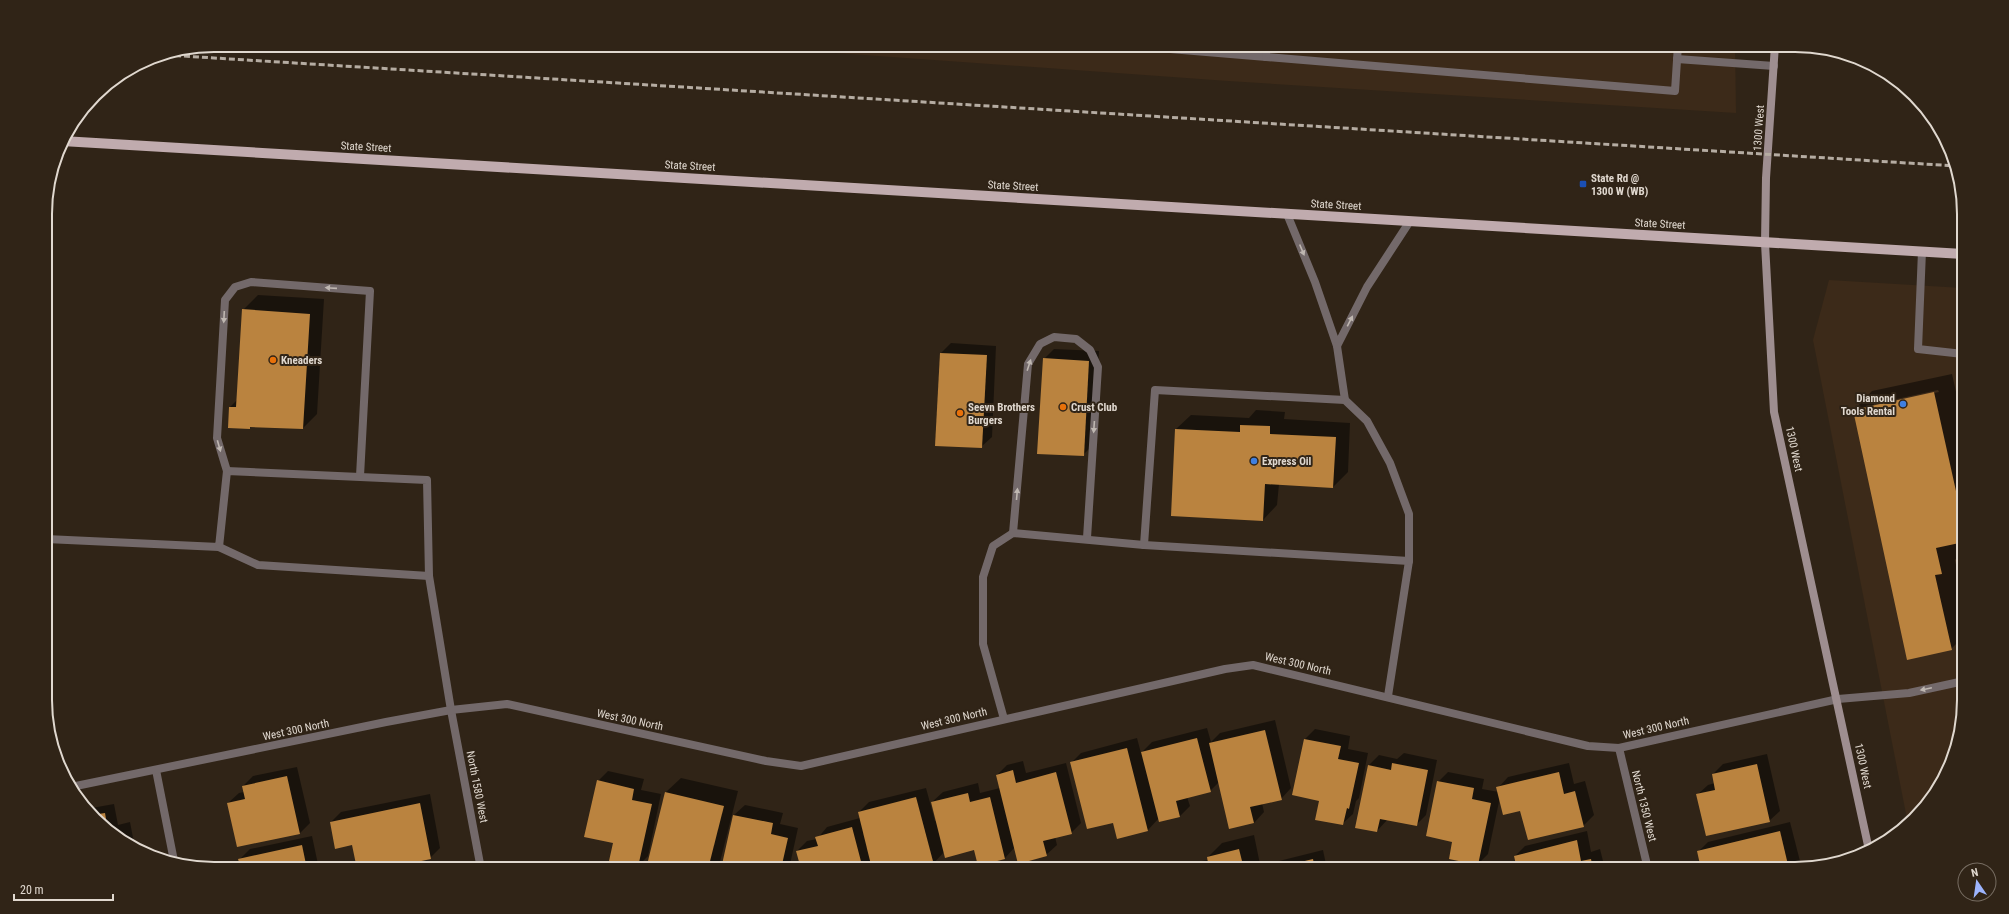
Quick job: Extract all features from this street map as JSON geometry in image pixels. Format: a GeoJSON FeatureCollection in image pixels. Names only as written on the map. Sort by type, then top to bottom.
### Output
{"type":"FeatureCollection","features":[{"type":"Feature","properties":{"kind":"main road","name":"State Street"},"geometry":{"type":"LineString","coordinates":[[69,142],[1957,254]]}},
{"type":"Feature","properties":{"kind":"street"},"geometry":{"type":"LineString","coordinates":[[1217,52],[1675,91],[1677,52]]}},
{"type":"Feature","properties":{"kind":"street"},"geometry":{"type":"LineString","coordinates":[[1266,52],[1266,57]]}},
{"type":"Feature","properties":{"kind":"street","name":"1300 West"},"geometry":{"type":"LineString","coordinates":[[1775,52],[1766,178],[1765,243],[1774,412],[1838,699],[1868,845]]}},
{"type":"Feature","properties":{"kind":"street"},"geometry":{"type":"LineString","coordinates":[[1677,58],[1774,66]]}},
{"type":"Feature","properties":{"kind":"street"},"geometry":{"type":"LineString","coordinates":[[1287,214],[1315,282],[1337,346],[1345,400],[1367,421],[1390,463],[1410,514],[1409,561],[1388,696]]}},
{"type":"Feature","properties":{"kind":"street"},"geometry":{"type":"LineString","coordinates":[[1337,346],[1367,287],[1410,221]]}},
{"type":"Feature","properties":{"kind":"street"},"geometry":{"type":"LineString","coordinates":[[1922,252],[1918,349],[1957,353]]}},
{"type":"Feature","properties":{"kind":"street"},"geometry":{"type":"LineString","coordinates":[[218,548],[227,471],[217,438],[225,300],[235,287],[251,282],[370,291],[360,476],[227,471]]}},
{"type":"Feature","properties":{"kind":"street"},"geometry":{"type":"LineString","coordinates":[[1013,533],[1028,364],[1040,344],[1054,337],[1076,339],[1090,350],[1098,367],[1087,538]]}},
{"type":"Feature","properties":{"kind":"street"},"geometry":{"type":"LineString","coordinates":[[1144,545],[1155,390],[1345,400]]}},
{"type":"Feature","properties":{"kind":"street","name":"North 1580 West"},"geometry":{"type":"LineString","coordinates":[[360,476],[427,480],[429,576],[451,710],[480,862]]}},
{"type":"Feature","properties":{"kind":"street"},"geometry":{"type":"LineString","coordinates":[[1004,719],[982,644],[983,577],[994,546],[1013,533],[1087,538],[1144,545],[1409,561]]}},
{"type":"Feature","properties":{"kind":"street"},"geometry":{"type":"LineString","coordinates":[[52,539],[218,548],[258,566],[429,576]]}},
{"type":"Feature","properties":{"kind":"street","name":"West 300 North"},"geometry":{"type":"LineString","coordinates":[[77,786],[451,710],[507,704],[766,761],[801,766],[1225,669],[1253,665],[1388,696],[1588,746],[1619,748],[1838,699],[1909,693],[1957,683]]}},
{"type":"Feature","properties":{"kind":"street","name":"North 1350 West"},"geometry":{"type":"LineString","coordinates":[[1619,748],[1646,862]]}},
{"type":"Feature","properties":{"kind":"street"},"geometry":{"type":"LineString","coordinates":[[156,770],[173,856]]}},
{"type":"Feature","properties":{"kind":"shaded area"},"geometry":{"type":"Polygon","coordinates":[[[823,52],[1735,52],[1736,113],[1228,81],[823,52]]]}},
{"type":"Feature","properties":{"kind":"shaded area"},"geometry":{"type":"Polygon","coordinates":[[[1829,280],[1957,288],[1957,711],[1954,732],[1945,762],[1924,799],[1907,818],[1813,340],[1829,280]]]}},
{"type":"Feature","properties":{"kind":"building","name":"Kneaders"},"geometry":{"type":"Polygon","coordinates":[[[242,309],[310,314],[303,429],[250,427],[250,429],[228,428],[229,407],[236,407],[242,309]]]}},
{"type":"Feature","properties":{"kind":"building","name":"Seevn Brothers Burgers"},"geometry":{"type":"Polygon","coordinates":[[[940,353],[987,355],[982,448],[935,446],[940,353]]]}},
{"type":"Feature","properties":{"kind":"building","name":"Crust Club"},"geometry":{"type":"Polygon","coordinates":[[[1043,358],[1089,361],[1084,456],[1037,454],[1043,358]]]}},
{"type":"Feature","properties":{"kind":"building"},"geometry":{"type":"Polygon","coordinates":[[[1934,392],[1957,496],[1957,544],[1936,548],[1942,574],[1935,575],[1952,650],[1907,660],[1853,410],[1934,392]]]}},
{"type":"Feature","properties":{"kind":"building","name":"Express Oil"},"geometry":{"type":"Polygon","coordinates":[[[1240,425],[1270,426],[1270,434],[1336,437],[1333,488],[1265,484],[1263,521],[1171,516],[1175,429],[1240,432],[1240,425]]]}},
{"type":"Feature","properties":{"kind":"building"},"geometry":{"type":"Polygon","coordinates":[[[1265,730],[1282,800],[1250,807],[1254,823],[1229,829],[1209,743],[1265,730]]]}},
{"type":"Feature","properties":{"kind":"building"},"geometry":{"type":"Polygon","coordinates":[[[1197,738],[1211,792],[1176,801],[1180,817],[1159,822],[1141,752],[1197,738]]]}},
{"type":"Feature","properties":{"kind":"building"},"geometry":{"type":"Polygon","coordinates":[[[1304,739],[1341,746],[1338,759],[1359,763],[1349,809],[1347,808],[1343,825],[1315,820],[1319,801],[1292,795],[1304,739]]]}},
{"type":"Feature","properties":{"kind":"building"},"geometry":{"type":"Polygon","coordinates":[[[1127,748],[1148,831],[1117,839],[1113,823],[1087,829],[1070,762],[1127,748]]]}},
{"type":"Feature","properties":{"kind":"building"},"geometry":{"type":"Polygon","coordinates":[[[1392,763],[1428,770],[1417,826],[1380,819],[1377,832],[1355,828],[1368,765],[1391,770],[1392,763]]]}},
{"type":"Feature","properties":{"kind":"building"},"geometry":{"type":"Polygon","coordinates":[[[1757,764],[1770,822],[1706,836],[1696,794],[1715,790],[1712,774],[1757,764]]]}},
{"type":"Feature","properties":{"kind":"building"},"geometry":{"type":"Polygon","coordinates":[[[1013,770],[1016,783],[1056,772],[1072,834],[1043,841],[1047,856],[1025,862],[1018,862],[996,775],[1013,770]]]}},
{"type":"Feature","properties":{"kind":"building"},"geometry":{"type":"Polygon","coordinates":[[[1559,772],[1564,794],[1575,791],[1584,827],[1528,840],[1520,811],[1503,815],[1496,787],[1559,772]]]}},
{"type":"Feature","properties":{"kind":"building"},"geometry":{"type":"Polygon","coordinates":[[[287,776],[300,834],[237,847],[227,803],[245,799],[242,786],[287,776]]]}},
{"type":"Feature","properties":{"kind":"building"},"geometry":{"type":"Polygon","coordinates":[[[597,780],[634,789],[632,800],[652,804],[639,862],[609,861],[613,843],[584,837],[597,780]]]}},
{"type":"Feature","properties":{"kind":"building"},"geometry":{"type":"Polygon","coordinates":[[[1437,781],[1474,788],[1472,799],[1491,803],[1479,862],[1464,862],[1449,859],[1452,842],[1426,836],[1437,781]]]}},
{"type":"Feature","properties":{"kind":"building"},"geometry":{"type":"Polygon","coordinates":[[[665,792],[724,806],[710,862],[648,862],[665,792]]]}},
{"type":"Feature","properties":{"kind":"building"},"geometry":{"type":"Polygon","coordinates":[[[968,793],[970,802],[990,797],[1005,859],[993,862],[977,862],[974,850],[945,858],[931,802],[968,793]]]}},
{"type":"Feature","properties":{"kind":"building"},"geometry":{"type":"Polygon","coordinates":[[[916,797],[933,862],[870,862],[858,812],[916,797]]]}},
{"type":"Feature","properties":{"kind":"building"},"geometry":{"type":"Polygon","coordinates":[[[420,803],[431,859],[417,862],[356,862],[352,845],[335,849],[330,822],[420,803]]]}},
{"type":"Feature","properties":{"kind":"building"},"geometry":{"type":"Polygon","coordinates":[[[105,813],[106,821],[99,815],[98,814],[105,813]]]}},
{"type":"Feature","properties":{"kind":"building"},"geometry":{"type":"Polygon","coordinates":[[[733,815],[773,823],[771,834],[788,838],[783,862],[723,862],[733,815]]]}},
{"type":"Feature","properties":{"kind":"building"},"geometry":{"type":"Polygon","coordinates":[[[852,827],[861,862],[799,862],[796,851],[818,846],[815,837],[852,827]]]}},
{"type":"Feature","properties":{"kind":"building"},"geometry":{"type":"Polygon","coordinates":[[[1780,831],[1787,862],[1699,862],[1697,851],[1780,831]]]}},
{"type":"Feature","properties":{"kind":"building"},"geometry":{"type":"Polygon","coordinates":[[[1577,840],[1581,861],[1591,859],[1592,862],[1515,862],[1514,856],[1577,840]]]}},
{"type":"Feature","properties":{"kind":"building"},"geometry":{"type":"Polygon","coordinates":[[[302,845],[306,862],[239,862],[238,859],[302,845]]]}},
{"type":"Feature","properties":{"kind":"building"},"geometry":{"type":"Polygon","coordinates":[[[1239,849],[1242,862],[1208,862],[1207,857],[1239,849]]]}},
{"type":"Feature","properties":{"kind":"building"},"geometry":{"type":"Polygon","coordinates":[[[1313,859],[1314,862],[1301,862],[1313,859]]]}},
{"type":"Feature","properties":{"kind":"railway"},"geometry":{"type":"LineString","coordinates":[[179,56],[1949,166]]}},
{"type":"Feature","properties":{"kind":"place","name":"State Rd @ 1300 W (WB)"},"geometry":{"type":"Point","coordinates":[1583,184]}},
{"type":"Feature","properties":{"kind":"place","name":"Kneaders"},"geometry":{"type":"Point","coordinates":[273,360]}},
{"type":"Feature","properties":{"kind":"place","name":"Diamond Tools Rental"},"geometry":{"type":"Point","coordinates":[1903,404]}},
{"type":"Feature","properties":{"kind":"place","name":"Crust Club"},"geometry":{"type":"Point","coordinates":[1063,407]}},
{"type":"Feature","properties":{"kind":"place","name":"Seevn Brothers Burgers"},"geometry":{"type":"Point","coordinates":[960,413]}},
{"type":"Feature","properties":{"kind":"place","name":"Express Oil"},"geometry":{"type":"Point","coordinates":[1254,461]}}]}
